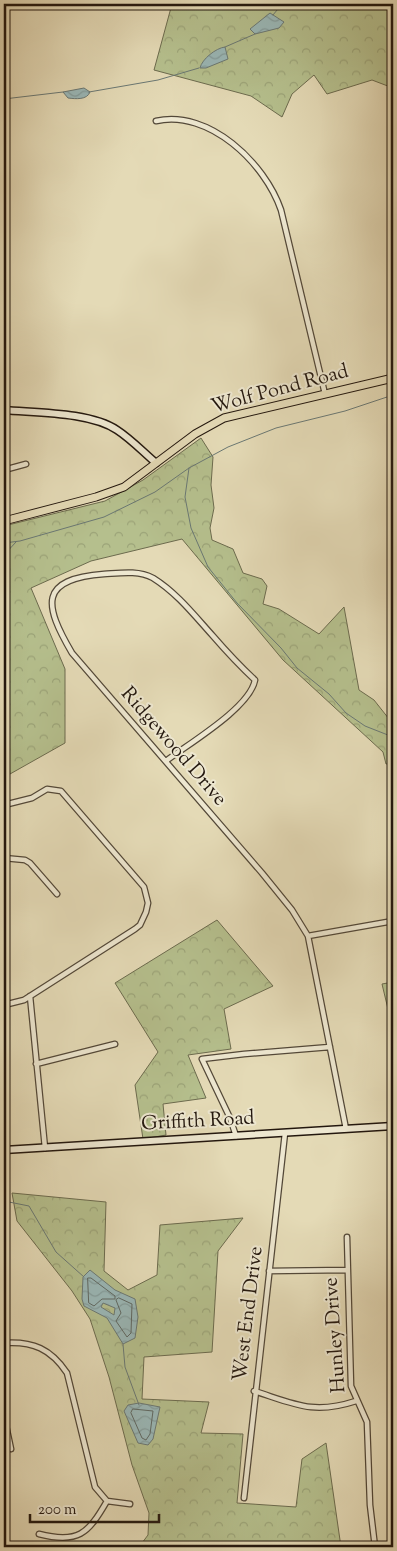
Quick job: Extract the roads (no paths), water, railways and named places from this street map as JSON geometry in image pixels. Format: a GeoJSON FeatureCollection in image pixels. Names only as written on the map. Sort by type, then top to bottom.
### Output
{"type":"FeatureCollection","features":[{"type":"Feature","properties":{"kind":"main road","name":"Wolf Pond Road"},"geometry":{"type":"LineString","coordinates":[[4,521],[124,487],[200,431],[224,418],[393,378]]}},
{"type":"Feature","properties":{"kind":"street"},"geometry":{"type":"LineString","coordinates":[[156,121],[186,119],[218,133],[258,168],[272,186],[282,216],[326,394]]}},
{"type":"Feature","properties":{"kind":"street"},"geometry":{"type":"LineString","coordinates":[[4,410],[99,422],[118,430],[156,463]]}},
{"type":"Feature","properties":{"kind":"street"},"geometry":{"type":"LineString","coordinates":[[4,470],[26,464]]}},
{"type":"Feature","properties":{"kind":"street","name":"Ridgewood Drive"},"geometry":{"type":"LineString","coordinates":[[166,761],[203,736],[234,710],[246,696],[254,680],[193,613],[171,592],[147,576],[116,573],[82,576],[67,580],[56,591],[52,601],[52,614],[72,653],[288,905],[308,936],[346,1129]]}},
{"type":"Feature","properties":{"kind":"street"},"geometry":{"type":"LineString","coordinates":[[4,805],[32,798],[47,789],[61,792],[142,882],[147,895],[147,908],[140,925],[30,996],[14,1004],[4,1005]]}},
{"type":"Feature","properties":{"kind":"street"},"geometry":{"type":"LineString","coordinates":[[4,858],[25,860],[30,863],[57,894]]}},
{"type":"Feature","properties":{"kind":"street"},"geometry":{"type":"LineString","coordinates":[[308,936],[393,921]]}},
{"type":"Feature","properties":{"kind":"street"},"geometry":{"type":"LineString","coordinates":[[30,996],[45,1148]]}},
{"type":"Feature","properties":{"kind":"street"},"geometry":{"type":"LineString","coordinates":[[36,1064],[115,1044]]}},
{"type":"Feature","properties":{"kind":"street"},"geometry":{"type":"LineString","coordinates":[[236,1136],[230,1118],[202,1059],[330,1047]]}},
{"type":"Feature","properties":{"kind":"street","name":"Griffith Road"},"geometry":{"type":"LineString","coordinates":[[4,1150],[393,1126]]}},
{"type":"Feature","properties":{"kind":"street","name":"West End Drive"},"geometry":{"type":"LineString","coordinates":[[244,1498],[254,1391],[285,1133]]}},
{"type":"Feature","properties":{"kind":"street","name":"Hunley Drive"},"geometry":{"type":"LineString","coordinates":[[347,1237],[351,1386],[356,1401],[367,1422],[370,1505],[375,1547]]}},
{"type":"Feature","properties":{"kind":"street"},"geometry":{"type":"LineString","coordinates":[[269,1271],[347,1270]]}},
{"type":"Feature","properties":{"kind":"street"},"geometry":{"type":"LineString","coordinates":[[4,1342],[34,1344],[47,1350],[58,1360],[68,1373],[95,1487],[107,1502],[130,1504]]}},
{"type":"Feature","properties":{"kind":"street"},"geometry":{"type":"LineString","coordinates":[[254,1391],[312,1409],[326,1409],[356,1401]]}},
{"type":"Feature","properties":{"kind":"street"},"geometry":{"type":"LineString","coordinates":[[4,1416],[11,1449]]}},
{"type":"Feature","properties":{"kind":"street"},"geometry":{"type":"LineString","coordinates":[[39,1534],[56,1538],[75,1537],[86,1532],[107,1502]]}},
{"type":"Feature","properties":{"kind":"water"},"geometry":{"type":"Polygon","coordinates":[[[270,13],[284,22],[279,28],[255,34],[250,29],[270,13]]]}},
{"type":"Feature","properties":{"kind":"water"},"geometry":{"type":"Polygon","coordinates":[[[225,47],[228,59],[206,68],[200,68],[203,61],[210,55],[218,49],[225,47]]]}},
{"type":"Feature","properties":{"kind":"water"},"geometry":{"type":"Polygon","coordinates":[[[84,88],[90,92],[89,95],[81,98],[68,98],[63,92],[84,88]]]}},
{"type":"Feature","properties":{"kind":"water"},"geometry":{"type":"Polygon","coordinates":[[[90,1270],[115,1290],[135,1299],[138,1317],[135,1338],[123,1344],[107,1318],[84,1306],[82,1299],[83,1277],[90,1270]],[[103,1303],[101,1307],[114,1315],[115,1308],[103,1303]]]}},
{"type":"Feature","properties":{"kind":"water"},"geometry":{"type":"Polygon","coordinates":[[[139,1403],[160,1407],[153,1439],[148,1445],[138,1443],[124,1411],[128,1405],[139,1403]]]}},
{"type":"Feature","properties":{"kind":"waterway"},"geometry":{"type":"LineString","coordinates":[[273,15],[282,4]]}},
{"type":"Feature","properties":{"kind":"waterway"},"geometry":{"type":"LineString","coordinates":[[225,47],[255,34]]}},
{"type":"Feature","properties":{"kind":"waterway"},"geometry":{"type":"LineString","coordinates":[[89,92],[158,80],[199,68]]}},
{"type":"Feature","properties":{"kind":"waterway"},"geometry":{"type":"LineString","coordinates":[[4,99],[63,92]]}},
{"type":"Feature","properties":{"kind":"waterway"},"geometry":{"type":"LineString","coordinates":[[4,543],[20,541],[104,517],[155,492],[189,468],[228,447],[276,428],[345,411],[393,395]]}},
{"type":"Feature","properties":{"kind":"waterway"},"geometry":{"type":"LineString","coordinates":[[189,468],[185,497],[191,528],[208,567],[237,603],[281,648],[297,668],[329,694],[346,713],[365,726],[393,737]]}},
{"type":"Feature","properties":{"kind":"waterway"},"geometry":{"type":"LineString","coordinates":[[4,555],[16,542]]}},
{"type":"Feature","properties":{"kind":"waterway"},"geometry":{"type":"LineString","coordinates":[[4,1201],[29,1206],[56,1252],[84,1277]]}},
{"type":"Feature","properties":{"kind":"waterway"},"geometry":{"type":"LineString","coordinates":[[123,1344],[125,1367],[139,1405]]}}]}
